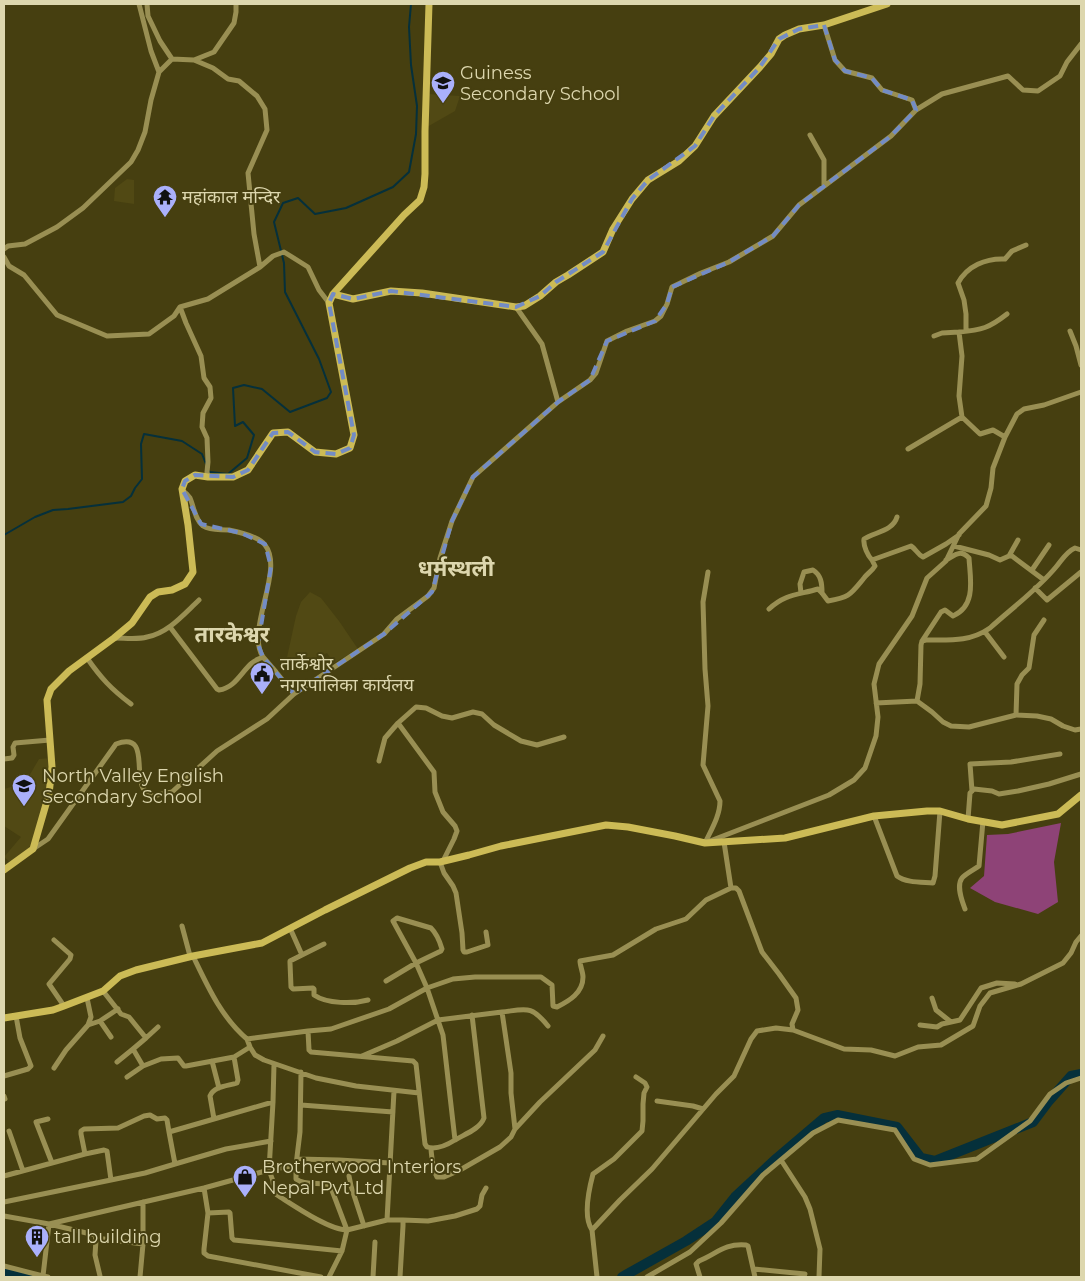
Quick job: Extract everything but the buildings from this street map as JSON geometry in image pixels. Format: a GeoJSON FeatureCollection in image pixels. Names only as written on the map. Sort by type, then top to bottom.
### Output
{"type":"FeatureCollection","features":[{"type":"Feature","properties":{"kind":"street"},"geometry":{"type":"LineString","coordinates":[[139,4],[151,51],[159,72]]}},
{"type":"Feature","properties":{"kind":"street"},"geometry":{"type":"LineString","coordinates":[[147,4],[148,16],[172,60]]}},
{"type":"Feature","properties":{"kind":"street"},"geometry":{"type":"LineString","coordinates":[[4,249],[8,246],[26,244],[57,227],[83,208],[130,162],[138,150],[145,132],[159,72],[172,60],[194,60],[214,52],[234,23],[236,4]]}},
{"type":"Feature","properties":{"kind":"street"},"geometry":{"type":"LineString","coordinates":[[329,302],[404,215],[420,200],[425,174],[429,4]]}},
{"type":"Feature","properties":{"kind":"street"},"geometry":{"type":"LineString","coordinates":[[334,294],[353,299],[391,291],[524,306],[540,296],[556,282],[603,252],[613,229],[632,199],[648,180],[679,161],[695,146],[714,116],[760,67],[779,39],[799,29],[824,25],[887,4]]}},
{"type":"Feature","properties":{"kind":"street"},"geometry":{"type":"LineString","coordinates":[[824,25],[835,60],[845,70],[872,78],[882,90],[912,100],[916,110]]}},
{"type":"Feature","properties":{"kind":"street"},"geometry":{"type":"LineString","coordinates":[[4,870],[48,838],[116,744],[123,741],[132,743],[138,749],[143,790],[152,796],[172,792],[217,751],[267,719],[294,694],[384,634],[396,619],[428,596],[434,588],[440,558],[452,522],[473,477],[558,402],[590,380],[596,373],[607,341],[627,331],[655,321],[661,316],[672,287],[729,262],[773,236],[799,206],[891,136],[916,110],[942,94],[1008,76],[1024,90],[1038,91],[1060,76],[1067,62],[1081,44]]}},
{"type":"Feature","properties":{"kind":"street"},"geometry":{"type":"LineString","coordinates":[[194,60],[213,68],[228,79],[239,81],[257,96],[265,108],[266,130],[248,173],[254,234],[260,267]]}},
{"type":"Feature","properties":{"kind":"street"},"geometry":{"type":"LineString","coordinates":[[810,135],[824,160],[824,186]]}},
{"type":"Feature","properties":{"kind":"street"},"geometry":{"type":"LineString","coordinates":[[966,331],[964,300],[958,283],[960,278],[986,260],[1005,258],[1012,251],[1026,245]]}},
{"type":"Feature","properties":{"kind":"street"},"geometry":{"type":"LineString","coordinates":[[4,257],[8,266],[24,275],[57,315],[107,336],[149,334],[174,316],[180,307],[208,299],[260,267],[273,256],[284,252],[308,267],[319,290],[329,302],[354,435],[350,448],[336,454],[315,452],[288,432],[273,433],[248,470],[234,477],[208,474],[195,475],[185,481],[182,489],[193,572],[184,584],[172,590],[158,592],[150,597],[132,623],[69,671],[51,689],[47,700],[52,767],[49,794],[33,849]]}},
{"type":"Feature","properties":{"kind":"street"},"geometry":{"type":"LineString","coordinates":[[516,306],[542,344],[558,402]]}},
{"type":"Feature","properties":{"kind":"street"},"geometry":{"type":"LineString","coordinates":[[180,307],[201,356],[204,378],[210,387],[211,398],[203,413],[202,428],[206,438],[208,474]]}},
{"type":"Feature","properties":{"kind":"street"},"geometry":{"type":"LineString","coordinates":[[934,336],[942,333],[976,330],[991,326],[1007,314]]}},
{"type":"Feature","properties":{"kind":"street"},"geometry":{"type":"LineString","coordinates":[[1070,331],[1081,365]]}},
{"type":"Feature","properties":{"kind":"street"},"geometry":{"type":"LineString","coordinates":[[959,332],[962,356],[959,396],[962,417],[980,434],[993,430],[1005,437]]}},
{"type":"Feature","properties":{"kind":"street"},"geometry":{"type":"LineString","coordinates":[[872,560],[911,546],[923,557],[959,534],[986,506],[993,468],[1005,437],[1017,414],[1024,409],[1044,405],[1081,392]]}},
{"type":"Feature","properties":{"kind":"street"},"geometry":{"type":"LineString","coordinates":[[908,449],[962,417]]}},
{"type":"Feature","properties":{"kind":"street"},"geometry":{"type":"LineString","coordinates":[[182,489],[189,496],[195,514],[201,524],[208,528],[230,530],[255,538],[264,544],[270,555],[271,567],[258,644],[260,653],[294,694]]}},
{"type":"Feature","properties":{"kind":"street"},"geometry":{"type":"LineString","coordinates":[[801,593],[800,584],[804,572],[813,570],[819,574],[822,592],[828,601],[846,597],[875,566],[863,542],[864,539],[895,523],[897,517]]}},
{"type":"Feature","properties":{"kind":"street"},"geometry":{"type":"LineString","coordinates":[[705,843],[829,795],[854,780],[865,768],[876,736],[878,717],[874,684],[879,664],[912,616],[927,578],[946,560],[959,534]]}},
{"type":"Feature","properties":{"kind":"street"},"geometry":{"type":"LineString","coordinates":[[954,546],[989,555],[1000,560],[1010,556],[1018,540]]}},
{"type":"Feature","properties":{"kind":"street"},"geometry":{"type":"LineString","coordinates":[[1032,570],[1049,545]]}},
{"type":"Feature","properties":{"kind":"street"},"geometry":{"type":"LineString","coordinates":[[922,642],[926,640],[958,640],[980,635],[1044,580],[1067,553],[1075,548],[1081,550]]}},
{"type":"Feature","properties":{"kind":"street"},"geometry":{"type":"LineString","coordinates":[[917,701],[920,684],[922,642],[941,612],[945,610],[954,616],[962,610],[968,602],[971,590],[969,558],[960,553],[946,560]]}},
{"type":"Feature","properties":{"kind":"street"},"geometry":{"type":"LineString","coordinates":[[1010,556],[1044,580]]}},
{"type":"Feature","properties":{"kind":"street"},"geometry":{"type":"LineString","coordinates":[[705,843],[718,815],[720,801],[703,765],[708,706],[703,602],[708,572]]}},
{"type":"Feature","properties":{"kind":"street"},"geometry":{"type":"LineString","coordinates":[[1034,588],[1047,600],[1081,572]]}},
{"type":"Feature","properties":{"kind":"street"},"geometry":{"type":"LineString","coordinates":[[769,609],[776,602],[790,595],[818,590],[822,592]]}},
{"type":"Feature","properties":{"kind":"street"},"geometry":{"type":"LineString","coordinates":[[114,638],[145,638],[157,634],[170,627],[199,600]]}},
{"type":"Feature","properties":{"kind":"street"},"geometry":{"type":"LineString","coordinates":[[1016,715],[1016,684],[1029,668],[1034,635],[1044,620]]}},
{"type":"Feature","properties":{"kind":"street"},"geometry":{"type":"LineString","coordinates":[[170,627],[219,690],[225,690],[236,682],[254,661],[263,657]]}},
{"type":"Feature","properties":{"kind":"street"},"geometry":{"type":"LineString","coordinates":[[985,632],[1004,657]]}},
{"type":"Feature","properties":{"kind":"street"},"geometry":{"type":"LineString","coordinates":[[87,658],[101,678],[131,704]]}},
{"type":"Feature","properties":{"kind":"street"},"geometry":{"type":"LineString","coordinates":[[876,702],[917,701],[943,722],[951,726],[969,727],[1016,715],[1037,716],[1074,730],[1081,729]]}},
{"type":"Feature","properties":{"kind":"street"},"geometry":{"type":"LineString","coordinates":[[379,762],[385,738],[416,707],[426,708],[442,716],[452,718],[473,712],[482,714],[494,725],[521,741],[537,745],[564,737]]}},
{"type":"Feature","properties":{"kind":"street"},"geometry":{"type":"LineString","coordinates":[[398,723],[434,772],[434,792],[443,812],[457,831],[442,862],[444,873],[456,893],[464,952],[488,945],[486,932]]}},
{"type":"Feature","properties":{"kind":"street"},"geometry":{"type":"LineString","coordinates":[[4,759],[12,758],[15,743],[50,740]]}},
{"type":"Feature","properties":{"kind":"street"},"geometry":{"type":"LineString","coordinates":[[968,819],[970,793],[972,791],[970,764],[1011,762],[1060,754]]}},
{"type":"Feature","properties":{"kind":"street"},"geometry":{"type":"LineString","coordinates":[[972,791],[974,789],[992,791],[999,794],[1049,784],[1081,774]]}},
{"type":"Feature","properties":{"kind":"street"},"geometry":{"type":"LineString","coordinates":[[4,1018],[53,1010],[87,998],[103,991],[120,976],[136,970],[192,956],[262,943],[410,868],[426,862],[442,862],[502,846],[606,826],[628,827],[705,843],[785,838],[874,816],[927,811],[940,811],[968,819],[1002,825],[1058,814],[1081,795]]}},
{"type":"Feature","properties":{"kind":"street"},"geometry":{"type":"LineString","coordinates":[[874,816],[896,876],[913,881],[934,883],[940,811]]}},
{"type":"Feature","properties":{"kind":"street"},"geometry":{"type":"LineString","coordinates":[[965,909],[960,886],[962,877],[979,866],[983,821]]}},
{"type":"Feature","properties":{"kind":"street"},"geometry":{"type":"LineString","coordinates":[[724,842],[731,888]]}},
{"type":"Feature","properties":{"kind":"street"},"geometry":{"type":"LineString","coordinates":[[246,1039],[332,1029],[389,1009],[427,988],[453,979],[541,977],[552,985],[553,1006],[556,1007],[569,1001],[581,989],[583,980],[580,961],[613,955],[656,929],[686,919],[706,900],[731,888],[736,888],[740,891],[762,952],[796,998],[798,1010],[792,1024],[793,1030]]}},
{"type":"Feature","properties":{"kind":"street"},"geometry":{"type":"LineString","coordinates":[[386,981],[416,963],[442,949],[434,930],[397,918],[394,919],[416,963],[427,988],[443,1034],[455,1140]]}},
{"type":"Feature","properties":{"kind":"street"},"geometry":{"type":"LineString","coordinates":[[182,926],[192,956],[209,989],[227,1018],[246,1039],[255,1055],[274,1064],[316,1078],[394,1091],[419,1093]]}},
{"type":"Feature","properties":{"kind":"street"},"geometry":{"type":"LineString","coordinates":[[290,928],[302,955]]}},
{"type":"Feature","properties":{"kind":"street"},"geometry":{"type":"LineString","coordinates":[[592,1230],[652,1169],[734,1076],[751,1039],[757,1031],[776,1028],[793,1030],[844,1049],[871,1050],[895,1056],[918,1047],[941,1045],[973,1026],[980,1006],[990,993],[1021,984],[1063,963],[1081,936]]}},
{"type":"Feature","properties":{"kind":"street"},"geometry":{"type":"LineString","coordinates":[[54,940],[71,955],[70,959],[49,984],[64,1006]]}},
{"type":"Feature","properties":{"kind":"street"},"geometry":{"type":"LineString","coordinates":[[324,944],[290,961],[293,989],[313,988],[316,997],[328,1000],[358,1003],[368,1000]]}},
{"type":"Feature","properties":{"kind":"street"},"geometry":{"type":"LineString","coordinates":[[920,1025],[937,1026],[960,1020],[980,988],[997,983],[1021,984]]}},
{"type":"Feature","properties":{"kind":"street"},"geometry":{"type":"LineString","coordinates":[[103,991],[121,1014],[132,1020],[146,1038]]}},
{"type":"Feature","properties":{"kind":"street"},"geometry":{"type":"LineString","coordinates":[[54,1068],[66,1050],[88,1025],[91,1017],[87,998]]}},
{"type":"Feature","properties":{"kind":"street"},"geometry":{"type":"LineString","coordinates":[[932,998],[936,1010],[951,1022]]}},
{"type":"Feature","properties":{"kind":"street"},"geometry":{"type":"LineString","coordinates":[[88,1025],[100,1021],[118,1009]]}},
{"type":"Feature","properties":{"kind":"street"},"geometry":{"type":"LineString","coordinates":[[361,1056],[398,1041],[438,1020],[532,1010],[548,1026]]}},
{"type":"Feature","properties":{"kind":"street"},"geometry":{"type":"LineString","coordinates":[[502,1012],[511,1073],[515,1129]]}},
{"type":"Feature","properties":{"kind":"street"},"geometry":{"type":"LineString","coordinates":[[308,1031],[309,1050],[311,1052],[413,1061],[416,1064],[425,1144],[431,1148],[449,1144],[474,1129],[482,1123],[484,1118],[472,1015]]}},
{"type":"Feature","properties":{"kind":"street"},"geometry":{"type":"LineString","coordinates":[[4,1076],[28,1069],[31,1066],[20,1038],[16,1016]]}},
{"type":"Feature","properties":{"kind":"street"},"geometry":{"type":"LineString","coordinates":[[100,1021],[111,1037]]}},
{"type":"Feature","properties":{"kind":"street"},"geometry":{"type":"LineString","coordinates":[[117,1062],[158,1027]]}},
{"type":"Feature","properties":{"kind":"street"},"geometry":{"type":"LineString","coordinates":[[431,1148],[433,1167],[437,1177],[460,1170],[500,1147],[546,1096],[595,1050],[603,1036]]}},
{"type":"Feature","properties":{"kind":"street"},"geometry":{"type":"LineString","coordinates":[[127,1077],[142,1066],[161,1058],[178,1058],[186,1066],[234,1057],[250,1047]]}},
{"type":"Feature","properties":{"kind":"street"},"geometry":{"type":"LineString","coordinates":[[133,1049],[142,1066]]}},
{"type":"Feature","properties":{"kind":"street"},"geometry":{"type":"LineString","coordinates":[[214,1119],[210,1096],[214,1090],[237,1083],[238,1080],[234,1057]]}},
{"type":"Feature","properties":{"kind":"street"},"geometry":{"type":"LineString","coordinates":[[212,1061],[219,1088]]}},
{"type":"Feature","properties":{"kind":"street"},"geometry":{"type":"LineString","coordinates":[[274,1064],[269,1170],[274,1192],[326,1224],[337,1229],[347,1230],[387,1220],[428,1221],[455,1216],[478,1209],[486,1188]]}},
{"type":"Feature","properties":{"kind":"street"},"geometry":{"type":"LineString","coordinates":[[301,1072],[300,1132],[296,1179],[298,1181],[330,1185],[347,1230],[342,1251],[330,1277]]}},
{"type":"Feature","properties":{"kind":"street"},"geometry":{"type":"LineString","coordinates":[[597,1277],[592,1230],[588,1222],[589,1194],[593,1174],[614,1159],[642,1131],[642,1104],[646,1087],[645,1083],[636,1077]]}},
{"type":"Feature","properties":{"kind":"street"},"geometry":{"type":"LineString","coordinates":[[647,1277],[690,1252],[721,1223],[764,1175],[813,1133],[838,1120],[895,1130],[914,1159],[930,1165],[977,1159],[1030,1121],[1050,1094],[1066,1083],[1081,1078]]}},
{"type":"Feature","properties":{"kind":"street"},"geometry":{"type":"LineString","coordinates":[[387,1220],[394,1091]]}},
{"type":"Feature","properties":{"kind":"street"},"geometry":{"type":"LineString","coordinates":[[657,1101],[703,1109]]}},
{"type":"Feature","properties":{"kind":"street"},"geometry":{"type":"LineString","coordinates":[[169,1132],[273,1102]]}},
{"type":"Feature","properties":{"kind":"street"},"geometry":{"type":"LineString","coordinates":[[300,1105],[393,1112]]}},
{"type":"Feature","properties":{"kind":"street"},"geometry":{"type":"LineString","coordinates":[[85,1154],[81,1134],[81,1131],[84,1129],[118,1128],[150,1115],[157,1119],[165,1118],[167,1120],[175,1164]]}},
{"type":"Feature","properties":{"kind":"street"},"geometry":{"type":"LineString","coordinates":[[48,1119],[36,1122],[52,1163]]}},
{"type":"Feature","properties":{"kind":"street"},"geometry":{"type":"LineString","coordinates":[[9,1132],[23,1172]]}},
{"type":"Feature","properties":{"kind":"street"},"geometry":{"type":"LineString","coordinates":[[4,1202],[145,1173],[226,1149],[271,1141]]}},
{"type":"Feature","properties":{"kind":"street"},"geometry":{"type":"LineString","coordinates":[[4,1176],[104,1150],[107,1151],[111,1180]]}},
{"type":"Feature","properties":{"kind":"street"},"geometry":{"type":"LineString","coordinates":[[49,1224],[204,1188],[297,1162],[339,1160],[390,1163]]}},
{"type":"Feature","properties":{"kind":"street"},"geometry":{"type":"LineString","coordinates":[[781,1160],[805,1196],[810,1210],[820,1249],[819,1277]]}},
{"type":"Feature","properties":{"kind":"street"},"geometry":{"type":"LineString","coordinates":[[349,1176],[350,1186],[364,1226]]}},
{"type":"Feature","properties":{"kind":"street"},"geometry":{"type":"LineString","coordinates":[[204,1188],[208,1213],[204,1253],[208,1256],[321,1277]]}},
{"type":"Feature","properties":{"kind":"street"},"geometry":{"type":"LineString","coordinates":[[140,1277],[143,1244],[143,1202]]}},
{"type":"Feature","properties":{"kind":"street"},"geometry":{"type":"LineString","coordinates":[[208,1213],[230,1213],[232,1238],[234,1240],[342,1251]]}},
{"type":"Feature","properties":{"kind":"street"},"geometry":{"type":"LineString","coordinates":[[4,1216],[95,1235],[96,1238],[143,1244]]}},
{"type":"Feature","properties":{"kind":"street"},"geometry":{"type":"LineString","coordinates":[[400,1277],[403,1220]]}},
{"type":"Feature","properties":{"kind":"street"},"geometry":{"type":"LineString","coordinates":[[4,1266],[46,1276],[49,1224]]}},
{"type":"Feature","properties":{"kind":"street"},"geometry":{"type":"LineString","coordinates":[[96,1238],[95,1255],[100,1276]]}},
{"type":"Feature","properties":{"kind":"street"},"geometry":{"type":"LineString","coordinates":[[372,1277],[375,1242]]}},
{"type":"Feature","properties":{"kind":"street"},"geometry":{"type":"LineString","coordinates":[[700,1277],[696,1264],[699,1261],[724,1248],[742,1244],[748,1246],[755,1277]]}},
{"type":"Feature","properties":{"kind":"street"},"geometry":{"type":"LineString","coordinates":[[754,1269],[788,1275],[805,1274]]}},
{"type":"Feature","properties":{"kind":"highlighted area"},"geometry":{"type":"Polygon","coordinates":[[[824,25],[835,60],[845,71],[872,78],[882,90],[912,100],[916,110],[891,136],[799,205],[773,236],[729,262],[672,287],[667,304],[655,321],[607,341],[590,380],[558,402],[473,477],[452,521],[432,592],[384,634],[294,694],[263,657],[258,644],[271,567],[265,544],[241,533],[201,524],[182,489],[185,481],[195,475],[233,477],[248,470],[273,433],[288,432],[315,452],[336,454],[350,448],[354,435],[329,303],[333,294],[353,299],[391,291],[516,307],[540,296],[556,282],[603,252],[632,199],[648,180],[695,146],[714,116],[760,67],[779,39],[799,29],[824,25]]]}},
{"type":"Feature","properties":{"kind":"shaded area","name":"Guiness Secondary School"},"geometry":{"type":"Polygon","coordinates":[[[428,94],[460,96],[455,111],[427,127],[428,94]]]}},
{"type":"Feature","properties":{"kind":"shaded area"},"geometry":{"type":"Polygon","coordinates":[[[127,179],[134,180],[134,204],[114,201],[115,188],[127,179]]]}},
{"type":"Feature","properties":{"kind":"shaded area"},"geometry":{"type":"Polygon","coordinates":[[[310,592],[321,598],[358,649],[334,663],[327,653],[303,664],[286,662],[296,616],[301,602],[310,592]]]}},
{"type":"Feature","properties":{"kind":"shaded area","name":"North Valley English Secondary School"},"geometry":{"type":"Polygon","coordinates":[[[52,758],[52,771],[36,840],[14,865],[4,857],[21,837],[4,826],[4,789],[25,783],[39,759],[52,758]]]}},
{"type":"Feature","properties":{"kind":"shaded area"},"geometry":{"type":"Polygon","coordinates":[[[1061,823],[1054,862],[1058,902],[1038,914],[995,902],[970,888],[984,876],[987,835],[1008,834],[1061,823]]]}},
{"type":"Feature","properties":{"kind":"waterway"},"geometry":{"type":"LineString","coordinates":[[209,471],[228,474],[247,458],[254,435],[243,422],[235,426],[233,388],[244,385],[262,389],[290,412],[327,398],[331,392],[319,359],[285,292],[284,263],[274,222],[283,203],[298,198],[315,214],[346,208],[393,187],[409,172],[416,134],[417,106],[411,65],[409,27],[411,4]]}},
{"type":"Feature","properties":{"kind":"waterway"},"geometry":{"type":"LineString","coordinates":[[4,535],[35,517],[53,510],[123,502],[131,496],[142,479],[141,444],[144,434],[182,441],[202,454],[206,464]]}},
{"type":"Feature","properties":{"kind":"waterway"},"geometry":{"type":"LineString","coordinates":[[622,1277],[686,1241],[715,1222],[735,1197],[824,1118],[837,1115],[897,1127],[921,1158],[935,1161],[1033,1122],[1071,1076],[1081,1074]]}},
{"type":"Feature","properties":{"kind":"waterway"},"geometry":{"type":"LineString","coordinates":[[4,1272],[28,1277]]}},
{"type":"Feature","properties":{"kind":"place","name":"Guiness Secondary School"},"geometry":{"type":"Point","coordinates":[443,104]}},
{"type":"Feature","properties":{"kind":"place","name":"महांकाल मन्दिर"},"geometry":{"type":"Point","coordinates":[165,218]}},
{"type":"Feature","properties":{"kind":"place","name":"तार्केश्वोर नगरपालिका कार्यलय"},"geometry":{"type":"Point","coordinates":[262,695]}},
{"type":"Feature","properties":{"kind":"place","name":"North Valley English Secondary School"},"geometry":{"type":"Point","coordinates":[24,807]}},
{"type":"Feature","properties":{"kind":"place","name":"Brotherwood Interiors Nepal Pvt Ltd"},"geometry":{"type":"Point","coordinates":[245,1198]}},
{"type":"Feature","properties":{"kind":"place","name":"tall building"},"geometry":{"type":"Point","coordinates":[37,1258]}},
{"type":"Feature","properties":{"kind":"district","name":"धर्मस्थली"},"geometry":{"type":"Point","coordinates":[456,568]}},
{"type":"Feature","properties":{"kind":"district","name":"तारकेश्वर"},"geometry":{"type":"Point","coordinates":[232,634]}}]}
